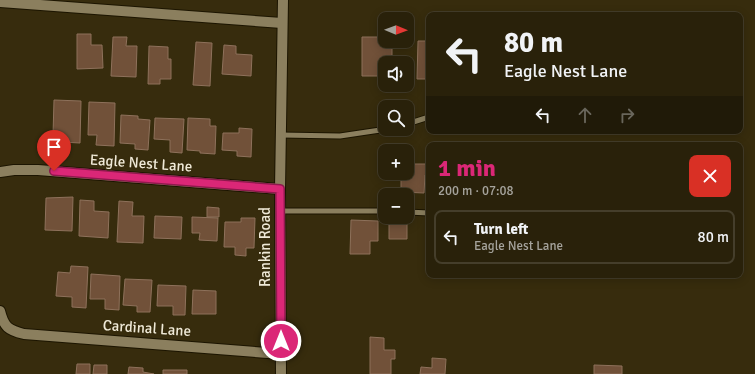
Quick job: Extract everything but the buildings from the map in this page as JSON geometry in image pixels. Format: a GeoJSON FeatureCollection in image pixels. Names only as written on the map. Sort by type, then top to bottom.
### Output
{"type":"FeatureCollection","features":[{"type":"Feature","properties":{"kind":"street","name":"Rankin Road"},"geometry":{"type":"LineString","coordinates":[[281,374],[280,189],[283,0]]}},
{"type":"Feature","properties":{"kind":"street"},"geometry":{"type":"LineString","coordinates":[[0,2],[282,23]]}},
{"type":"Feature","properties":{"kind":"street","name":"Eagle Nest Lane"},"geometry":{"type":"LineString","coordinates":[[0,172],[14,170],[38,170],[280,189]]}},
{"type":"Feature","properties":{"kind":"street","name":"Cardinal Lane"},"geometry":{"type":"LineString","coordinates":[[0,311],[3,321],[10,330],[24,334],[281,354]]}},
{"type":"Feature","properties":{"kind":"lane"},"geometry":{"type":"LineString","coordinates":[[414,122],[426,118]]}},
{"type":"Feature","properties":{"kind":"lane"},"geometry":{"type":"LineString","coordinates":[[281,135],[340,136],[378,130]]}},
{"type":"Feature","properties":{"kind":"lane"},"geometry":{"type":"LineString","coordinates":[[280,211],[378,211]]}},
{"type":"Feature","properties":{"kind":"lane"},"geometry":{"type":"LineString","coordinates":[[414,212],[426,213]]}},
{"type":"Feature","properties":{"kind":"route"},"geometry":{"type":"LineString","coordinates":[[54,171],[280,189],[281,341]]}}]}
